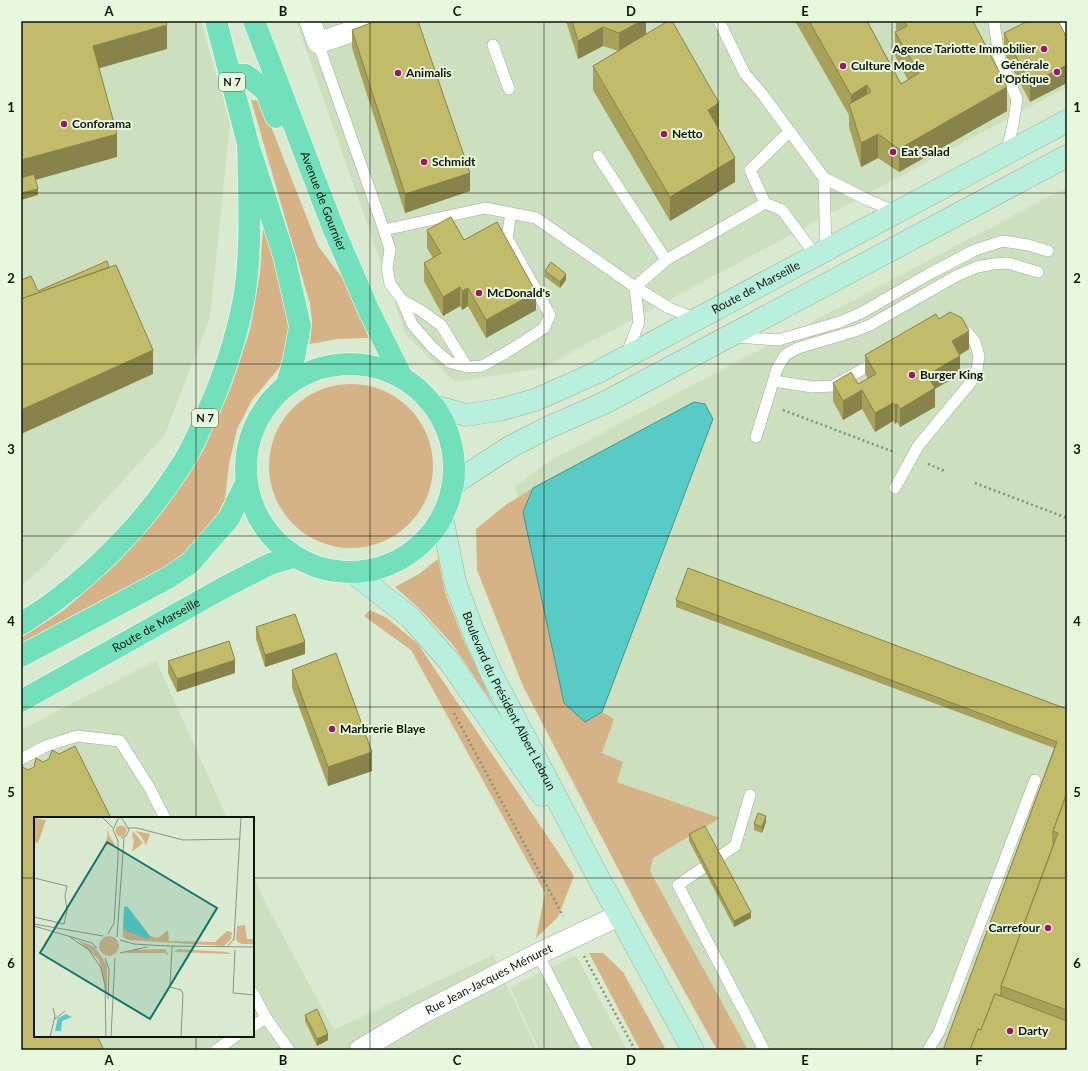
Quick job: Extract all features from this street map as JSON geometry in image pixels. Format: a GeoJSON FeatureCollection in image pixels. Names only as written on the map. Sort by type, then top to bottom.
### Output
{"type":"FeatureCollection","features":[{"type":"Feature","properties":{"kind":"main road","name":"N 7"},"geometry":{"type":"LineString","coordinates":[[21,624],[56,600],[91,572],[127,536],[156,501],[184,460],[203,422],[222,377],[237,333],[247,278],[250,226],[248,144],[216,21]]}},
{"type":"Feature","properties":{"kind":"main road","name":"Avenue de Gournier"},"geometry":{"type":"LineString","coordinates":[[254,21],[334,230],[369,311],[402,377]]}},
{"type":"Feature","properties":{"kind":"main road"},"geometry":{"type":"LineString","coordinates":[[230,74],[246,75],[266,92],[318,217],[334,230]]}},
{"type":"Feature","properties":{"kind":"main road","name":"Route de Marseille"},"geometry":{"type":"LineString","coordinates":[[434,406],[466,415],[499,410],[535,400],[598,372],[1067,121]]}},
{"type":"Feature","properties":{"kind":"main road"},"geometry":{"type":"LineString","coordinates":[[248,144],[284,256],[300,326],[287,384]]}},
{"type":"Feature","properties":{"kind":"main road"},"geometry":{"type":"LineString","coordinates":[[453,484],[510,447],[604,402],[729,337],[1067,156]]}},
{"type":"Feature","properties":{"kind":"main road"},"geometry":{"type":"LineString","coordinates":[[343,363],[374,366],[402,377],[420,390],[434,406],[447,430],[453,457],[453,484],[449,501],[442,517],[426,540],[404,557],[379,568],[352,572],[326,570],[294,557],[277,543],[258,518],[245,484],[245,459],[252,431],[266,405],[287,384],[313,369],[343,363]]}},
{"type":"Feature","properties":{"kind":"main road"},"geometry":{"type":"LineString","coordinates":[[21,656],[166,579],[190,563],[229,518],[245,484]]}},
{"type":"Feature","properties":{"kind":"main road","name":"Boulevard du Président Albert Lebrun"},"geometry":{"type":"LineString","coordinates":[[442,517],[455,582],[473,631],[492,675],[598,877],[693,1050]]}},
{"type":"Feature","properties":{"kind":"main road","name":"Route de Marseille"},"geometry":{"type":"LineString","coordinates":[[21,701],[223,588],[270,564],[294,557]]}},
{"type":"Feature","properties":{"kind":"main road","name":"Boulevard du Président Albert Lebrun"},"geometry":{"type":"LineString","coordinates":[[352,572],[410,617],[449,661],[598,877]]}},
{"type":"Feature","properties":{"kind":"street"},"geometry":{"type":"LineString","coordinates":[[310,21],[318,43],[382,21]]}},
{"type":"Feature","properties":{"kind":"street","name":"Rue Jean-Jacques Ménuret"},"geometry":{"type":"LineString","coordinates":[[360,1050],[419,1015],[538,954],[620,915]]}},
{"type":"Feature","properties":{"kind":"lane"},"geometry":{"type":"LineString","coordinates":[[719,21],[745,74],[763,95],[824,178],[868,200],[897,212]]}},
{"type":"Feature","properties":{"kind":"lane"},"geometry":{"type":"LineString","coordinates":[[994,21],[999,57],[1017,99],[1013,125],[1005,155]]}},
{"type":"Feature","properties":{"kind":"lane"},"geometry":{"type":"LineString","coordinates":[[1060,21],[1067,34]]}},
{"type":"Feature","properties":{"kind":"lane"},"geometry":{"type":"LineString","coordinates":[[318,43],[390,250],[387,268],[390,284],[402,300],[412,324],[432,347],[449,362],[468,367],[482,366],[544,328],[550,315],[507,238],[511,214]]}},
{"type":"Feature","properties":{"kind":"lane"},"geometry":{"type":"LineString","coordinates":[[493,45],[509,90]]}},
{"type":"Feature","properties":{"kind":"lane"},"geometry":{"type":"LineString","coordinates":[[790,131],[750,170],[765,203],[782,210],[821,253]]}},
{"type":"Feature","properties":{"kind":"lane"},"geometry":{"type":"LineString","coordinates":[[598,156],[666,260]]}},
{"type":"Feature","properties":{"kind":"lane"},"geometry":{"type":"LineString","coordinates":[[821,253],[824,178]]}},
{"type":"Feature","properties":{"kind":"lane"},"geometry":{"type":"LineString","coordinates":[[635,287],[666,260],[765,203]]}},
{"type":"Feature","properties":{"kind":"lane"},"geometry":{"type":"LineString","coordinates":[[384,230],[485,208],[536,218],[635,287],[669,308],[697,319]]}},
{"type":"Feature","properties":{"kind":"lane"},"geometry":{"type":"LineString","coordinates":[[729,337],[778,340],[840,322],[861,313],[975,250],[1003,241],[1028,245],[1048,251]]}},
{"type":"Feature","properties":{"kind":"lane"},"geometry":{"type":"LineString","coordinates":[[756,437],[778,369],[786,356],[798,348],[856,332],[936,287],[977,267],[1008,263],[1038,272]]}},
{"type":"Feature","properties":{"kind":"lane"},"geometry":{"type":"LineString","coordinates":[[625,357],[639,322],[635,287]]}},
{"type":"Feature","properties":{"kind":"lane"},"geometry":{"type":"LineString","coordinates":[[402,300],[420,310],[441,325],[468,367]]}},
{"type":"Feature","properties":{"kind":"lane"},"geometry":{"type":"LineString","coordinates":[[895,488],[918,446],[971,382],[977,369],[979,356],[975,342],[968,333],[947,324]]}},
{"type":"Feature","properties":{"kind":"lane"},"geometry":{"type":"LineString","coordinates":[[774,381],[812,387],[833,386],[887,355]]}},
{"type":"Feature","properties":{"kind":"lane"},"geometry":{"type":"LineString","coordinates":[[21,759],[46,746],[77,736],[120,741],[149,787],[164,817]]}},
{"type":"Feature","properties":{"kind":"lane"},"geometry":{"type":"LineString","coordinates":[[928,1050],[939,1032],[1035,780]]}},
{"type":"Feature","properties":{"kind":"lane"},"geometry":{"type":"LineString","coordinates":[[750,795],[735,846],[678,885],[764,1050]]}},
{"type":"Feature","properties":{"kind":"lane"},"geometry":{"type":"LineString","coordinates":[[538,954],[587,1050]]}},
{"type":"Feature","properties":{"kind":"lane"},"geometry":{"type":"LineString","coordinates":[[254,995],[266,1018],[289,1050]]}},
{"type":"Feature","properties":{"kind":"lane"},"geometry":{"type":"LineString","coordinates":[[254,1025],[266,1018]]}},
{"type":"Feature","properties":{"kind":"lane"},"geometry":{"type":"LineString","coordinates":[[216,1050],[235,1037]]}},
{"type":"Feature","properties":{"kind":"path"},"geometry":{"type":"LineString","coordinates":[[782,410],[901,454]]}},
{"type":"Feature","properties":{"kind":"path"},"geometry":{"type":"LineString","coordinates":[[925,463],[945,471]]}},
{"type":"Feature","properties":{"kind":"path"},"geometry":{"type":"LineString","coordinates":[[975,482],[1067,518]]}},
{"type":"Feature","properties":{"kind":"path"},"geometry":{"type":"LineString","coordinates":[[452,709],[635,1050]]}},
{"type":"Feature","properties":{"kind":"shaded area"},"geometry":{"type":"Polygon","coordinates":[[[21,21],[201,21],[230,124],[210,318],[164,436],[45,565],[21,586],[21,21]]]}},
{"type":"Feature","properties":{"kind":"shaded area"},"geometry":{"type":"Polygon","coordinates":[[[296,21],[1067,21],[1067,87],[542,368],[455,382],[406,335],[296,21]]]}},
{"type":"Feature","properties":{"kind":"shaded area"},"geometry":{"type":"Polygon","coordinates":[[[251,100],[261,101],[318,246],[344,280],[369,338],[337,339],[310,344],[312,321],[310,304],[251,100]]]}},
{"type":"Feature","properties":{"kind":"shaded area"},"geometry":{"type":"Polygon","coordinates":[[[1067,187],[1067,1050],[748,1050],[573,731],[523,512],[515,486],[553,459],[1067,187]]]}},
{"type":"Feature","properties":{"kind":"shaded area"},"geometry":{"type":"Polygon","coordinates":[[[264,215],[284,283],[291,337],[284,362],[252,400],[237,429],[229,464],[225,499],[209,532],[176,560],[133,586],[21,645],[21,638],[64,610],[116,564],[164,510],[203,451],[231,387],[250,330],[260,272],[264,215]]]}},
{"type":"Feature","properties":{"kind":"shaded area"},"geometry":{"type":"Polygon","coordinates":[[[359,384],[375,387],[390,393],[403,402],[415,414],[424,427],[430,442],[433,466],[432,482],[424,505],[415,518],[403,530],[390,539],[375,545],[359,548],[343,548],[327,545],[305,535],[282,512],[275,498],[270,482],[269,458],[272,442],[282,420],[305,397],[319,390],[335,385],[359,384]]]}},
{"type":"Feature","properties":{"kind":"shaded area"},"geometry":{"type":"Polygon","coordinates":[[[533,488],[523,512],[585,722],[602,712],[614,719],[602,753],[623,762],[617,782],[720,818],[653,858],[650,871],[748,1050],[717,1050],[639,909],[523,686],[477,570],[476,529],[507,504],[533,488]]]}},
{"type":"Feature","properties":{"kind":"shaded area"},"geometry":{"type":"Polygon","coordinates":[[[438,559],[445,592],[463,639],[493,704],[453,645],[420,609],[395,587],[419,574],[438,559]]]}},
{"type":"Feature","properties":{"kind":"shaded area"},"geometry":{"type":"Polygon","coordinates":[[[370,610],[387,618],[418,644],[574,876],[558,917],[536,938],[545,893],[411,650],[364,616],[370,610]]]}},
{"type":"Feature","properties":{"kind":"shaded area"},"geometry":{"type":"Polygon","coordinates":[[[156,660],[227,817],[34,817],[34,1037],[254,1037],[254,877],[267,906],[334,1030],[493,955],[537,1050],[21,1050],[21,730],[156,660]]]}},
{"type":"Feature","properties":{"kind":"shaded area"},"geometry":{"type":"Polygon","coordinates":[[[589,953],[603,953],[623,972],[666,1050],[640,1050],[589,953]]]}},
{"type":"Feature","properties":{"kind":"shaded area"},"geometry":{"type":"Polygon","coordinates":[[[576,955],[627,1050],[539,1050],[510,987],[576,955]]]}},
{"type":"Feature","properties":{"kind":"water"},"geometry":{"type":"Polygon","coordinates":[[[694,402],[705,404],[713,419],[602,712],[585,722],[564,703],[523,512],[533,488],[694,402]]]}},
{"type":"Feature","properties":{"kind":"building","name":"Conforama"},"geometry":{"type":"Polygon","coordinates":[[[21,21],[166,21],[167,25],[93,46],[117,134],[21,160],[21,21]]]}},
{"type":"Feature","properties":{"kind":"building"},"geometry":{"type":"Polygon","coordinates":[[[376,21],[418,21],[470,173],[405,194],[352,30],[376,21]]]}},
{"type":"Feature","properties":{"kind":"building"},"geometry":{"type":"Polygon","coordinates":[[[572,21],[641,21],[619,33],[603,27],[578,41],[572,21]]]}},
{"type":"Feature","properties":{"kind":"building"},"geometry":{"type":"Polygon","coordinates":[[[668,21],[672,21],[719,103],[708,110],[735,158],[670,197],[593,66],[668,21]]]}},
{"type":"Feature","properties":{"kind":"building"},"geometry":{"type":"Polygon","coordinates":[[[809,21],[867,21],[901,84],[919,73],[895,32],[907,26],[904,21],[973,21],[1007,87],[899,149],[878,134],[861,143],[849,104],[871,92],[867,85],[851,95],[809,21]]]}},
{"type":"Feature","properties":{"kind":"building"},"geometry":{"type":"Polygon","coordinates":[[[1028,21],[1058,21],[1067,38],[1067,65],[1030,84],[1004,33],[1028,21]]]}},
{"type":"Feature","properties":{"kind":"building"},"geometry":{"type":"Polygon","coordinates":[[[34,174],[38,189],[21,193],[21,178],[34,174]]]}},
{"type":"Feature","properties":{"kind":"building","name":"McDonald's"},"geometry":{"type":"Polygon","coordinates":[[[451,217],[464,240],[497,222],[536,292],[486,320],[468,288],[462,291],[460,287],[443,297],[424,263],[441,253],[427,230],[451,217]]]}},
{"type":"Feature","properties":{"kind":"building"},"geometry":{"type":"Polygon","coordinates":[[[107,261],[109,267],[21,299],[21,280],[31,276],[38,291],[107,261]]]}},
{"type":"Feature","properties":{"kind":"building"},"geometry":{"type":"Polygon","coordinates":[[[551,262],[566,274],[560,282],[545,271],[551,262]]]}},
{"type":"Feature","properties":{"kind":"building"},"geometry":{"type":"Polygon","coordinates":[[[116,265],[153,350],[21,410],[21,299],[116,265]]]}},
{"type":"Feature","properties":{"kind":"building"},"geometry":{"type":"Polygon","coordinates":[[[950,312],[962,318],[969,331],[952,341],[960,356],[927,375],[935,388],[900,409],[897,404],[895,405],[893,403],[875,413],[862,390],[843,401],[833,383],[851,372],[858,384],[876,374],[865,355],[936,314],[939,319],[950,312]]]}},
{"type":"Feature","properties":{"kind":"building"},"geometry":{"type":"Polygon","coordinates":[[[688,568],[1067,709],[1067,793],[1053,831],[1054,843],[1001,986],[1001,996],[995,994],[981,1030],[978,1029],[970,1050],[943,1050],[1057,742],[676,600],[688,568]]]}},
{"type":"Feature","properties":{"kind":"building"},"geometry":{"type":"Polygon","coordinates":[[[295,614],[305,642],[265,655],[256,627],[295,614]]]}},
{"type":"Feature","properties":{"kind":"building"},"geometry":{"type":"Polygon","coordinates":[[[229,641],[235,660],[177,679],[168,661],[229,641]]]}},
{"type":"Feature","properties":{"kind":"building","name":"Marbrerie Blaye"},"geometry":{"type":"Polygon","coordinates":[[[336,653],[372,752],[328,767],[292,670],[336,653]]]}},
{"type":"Feature","properties":{"kind":"building"},"geometry":{"type":"Polygon","coordinates":[[[75,746],[110,817],[34,817],[34,1037],[98,1037],[104,1050],[21,1050],[21,766],[28,770],[34,767],[36,758],[43,762],[49,759],[52,750],[59,754],[75,746]]]}},
{"type":"Feature","properties":{"kind":"building","name":"Carrefour"},"geometry":{"type":"Polygon","coordinates":[[[1067,793],[1067,1010],[1001,986],[1058,833],[1053,831],[1067,793]]]}},
{"type":"Feature","properties":{"kind":"building"},"geometry":{"type":"Polygon","coordinates":[[[758,813],[766,816],[762,827],[754,824],[758,813]]]}},
{"type":"Feature","properties":{"kind":"building"},"geometry":{"type":"Polygon","coordinates":[[[705,826],[751,912],[734,921],[689,834],[705,826]]]}},
{"type":"Feature","properties":{"kind":"building"},"geometry":{"type":"Polygon","coordinates":[[[995,994],[1067,1021],[1067,1050],[970,1050],[978,1029],[981,1030],[995,994]]]}},
{"type":"Feature","properties":{"kind":"building"},"geometry":{"type":"Polygon","coordinates":[[[317,1009],[328,1034],[317,1039],[305,1015],[317,1009]]]}},
{"type":"Feature","properties":{"kind":"place","name":"Agence Tariotte Immobilier"},"geometry":{"type":"Point","coordinates":[1044,49]}},
{"type":"Feature","properties":{"kind":"place","name":"Culture Mode"},"geometry":{"type":"Point","coordinates":[843,66]}},
{"type":"Feature","properties":{"kind":"place","name":"Générale d'Optique"},"geometry":{"type":"Point","coordinates":[1057,72]}},
{"type":"Feature","properties":{"kind":"place","name":"Animalis"},"geometry":{"type":"Point","coordinates":[398,73]}},
{"type":"Feature","properties":{"kind":"place","name":"Conforama"},"geometry":{"type":"Point","coordinates":[64,124]}},
{"type":"Feature","properties":{"kind":"place","name":"Netto"},"geometry":{"type":"Point","coordinates":[664,134]}},
{"type":"Feature","properties":{"kind":"place","name":"Eat Salad"},"geometry":{"type":"Point","coordinates":[893,152]}},
{"type":"Feature","properties":{"kind":"place","name":"Schmidt"},"geometry":{"type":"Point","coordinates":[424,162]}},
{"type":"Feature","properties":{"kind":"place","name":"McDonald's"},"geometry":{"type":"Point","coordinates":[479,293]}},
{"type":"Feature","properties":{"kind":"place","name":"Burger King"},"geometry":{"type":"Point","coordinates":[912,375]}},
{"type":"Feature","properties":{"kind":"place","name":"Marbrerie Blaye"},"geometry":{"type":"Point","coordinates":[332,729]}},
{"type":"Feature","properties":{"kind":"place","name":"Carrefour"},"geometry":{"type":"Point","coordinates":[1048,928]}},
{"type":"Feature","properties":{"kind":"place","name":"Darty"},"geometry":{"type":"Point","coordinates":[1010,1031]}}]}
